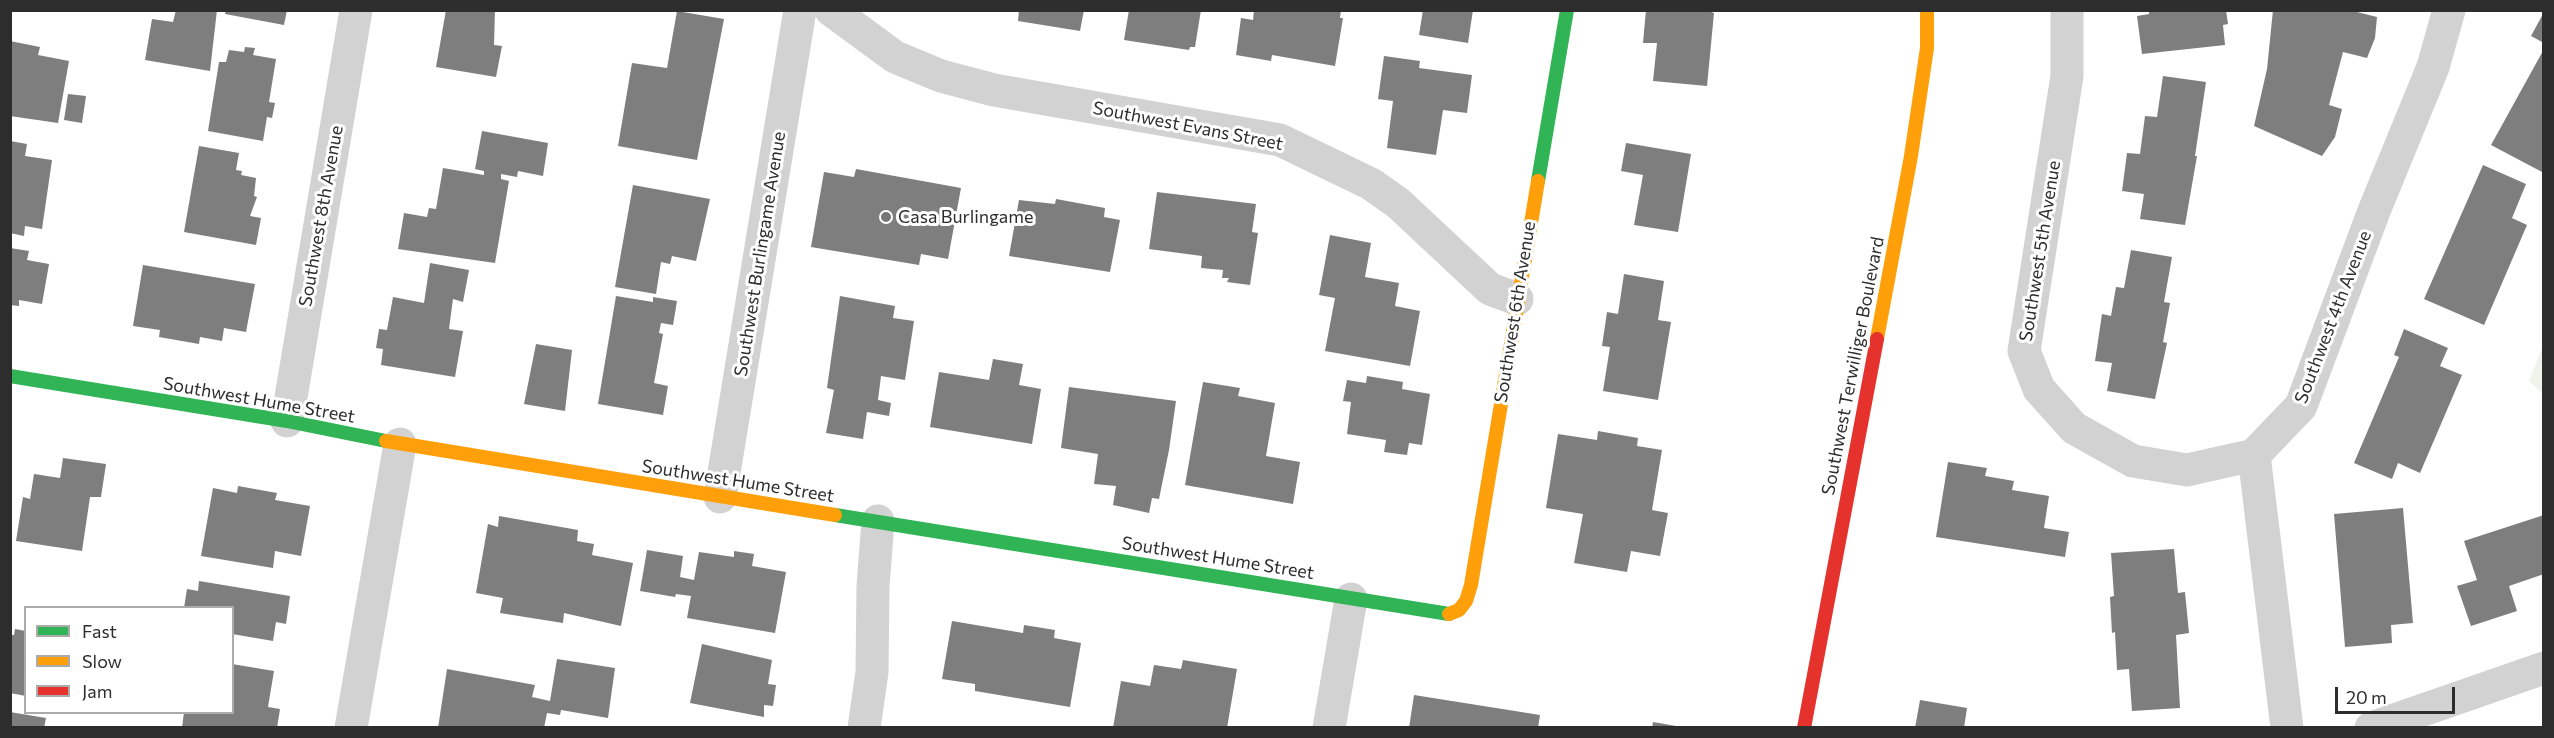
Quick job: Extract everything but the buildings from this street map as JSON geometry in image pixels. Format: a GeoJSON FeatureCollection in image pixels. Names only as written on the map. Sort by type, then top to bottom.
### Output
{"type":"FeatureCollection","features":[{"type":"Feature","properties":{"kind":"street","name":"Southwest 8th Avenue"},"geometry":{"type":"LineString","coordinates":[[287,421],[356,10]]}},
{"type":"Feature","properties":{"kind":"street","name":"Southwest Burlingame Avenue"},"geometry":{"type":"LineString","coordinates":[[720,497],[801,10]]}},
{"type":"Feature","properties":{"kind":"street","name":"Southwest Evans Street"},"geometry":{"type":"LineString","coordinates":[[831,10],[895,57],[941,75],[994,90],[1280,140],[1371,184],[1398,203],[1490,289],[1517,299]]}},
{"type":"Feature","properties":{"kind":"street","name":"Southwest 6th Avenue"},"geometry":{"type":"LineString","coordinates":[[1459,610],[1466,601],[1471,585],[1567,10]]}},
{"type":"Feature","properties":{"kind":"street","name":"Southwest Terwilliger Boulevard"},"geometry":{"type":"LineString","coordinates":[[1804,728],[1911,156],[1927,48],[1927,10]]}},
{"type":"Feature","properties":{"kind":"street","name":"Southwest 5th Avenue"},"geometry":{"type":"LineString","coordinates":[[2067,10],[2067,76],[2024,351],[2039,389],[2074,428],[2133,461],[2187,471],[2254,455]]}},
{"type":"Feature","properties":{"kind":"street","name":"Southwest 4th Avenue"},"geometry":{"type":"LineString","coordinates":[[2254,455],[2301,406],[2374,211],[2433,67],[2449,10]]}},
{"type":"Feature","properties":{"kind":"street","name":"Southwest Hume Street"},"geometry":{"type":"LineString","coordinates":[[10,376],[287,421],[400,444],[720,497],[879,520],[1431,614],[1448,615],[1459,610]]}},
{"type":"Feature","properties":{"kind":"street"},"geometry":{"type":"LineString","coordinates":[[351,728],[400,444]]}},
{"type":"Feature","properties":{"kind":"street"},"geometry":{"type":"LineString","coordinates":[[2254,455],[2287,728]]}},
{"type":"Feature","properties":{"kind":"street"},"geometry":{"type":"LineString","coordinates":[[864,728],[872,672],[873,586],[879,520]]}},
{"type":"Feature","properties":{"kind":"street"},"geometry":{"type":"LineString","coordinates":[[1329,728],[1352,599]]}},
{"type":"Feature","properties":{"kind":"street"},"geometry":{"type":"LineString","coordinates":[[2371,728],[2544,668]]}},
{"type":"Feature","properties":{"kind":"shaded area"},"geometry":{"type":"Polygon","coordinates":[[[2543,346],[2543,394],[2529,381],[2543,346]]]}},
{"type":"Feature","properties":{"kind":"traffic: fast"},"geometry":{"type":"LineString","coordinates":[[1538,181],[1567,10]]}},
{"type":"Feature","properties":{"kind":"traffic: fast"},"geometry":{"type":"LineString","coordinates":[[10,376],[287,421],[386,441]]}},
{"type":"Feature","properties":{"kind":"traffic: fast"},"geometry":{"type":"LineString","coordinates":[[835,515],[1449,614]]}},
{"type":"Feature","properties":{"kind":"traffic: slow"},"geometry":{"type":"LineString","coordinates":[[1877,339],[1911,156],[1927,48],[1927,10]]}},
{"type":"Feature","properties":{"kind":"traffic: slow"},"geometry":{"type":"LineString","coordinates":[[1449,614],[1459,610],[1466,601],[1471,585],[1538,181]]}},
{"type":"Feature","properties":{"kind":"traffic: slow"},"geometry":{"type":"LineString","coordinates":[[386,441],[835,515]]}},
{"type":"Feature","properties":{"kind":"traffic: jam"},"geometry":{"type":"LineString","coordinates":[[1804,728],[1877,339]]}},
{"type":"Feature","properties":{"kind":"place","name":"Casa Burlingame"},"geometry":{"type":"Point","coordinates":[886,217]}}]}
